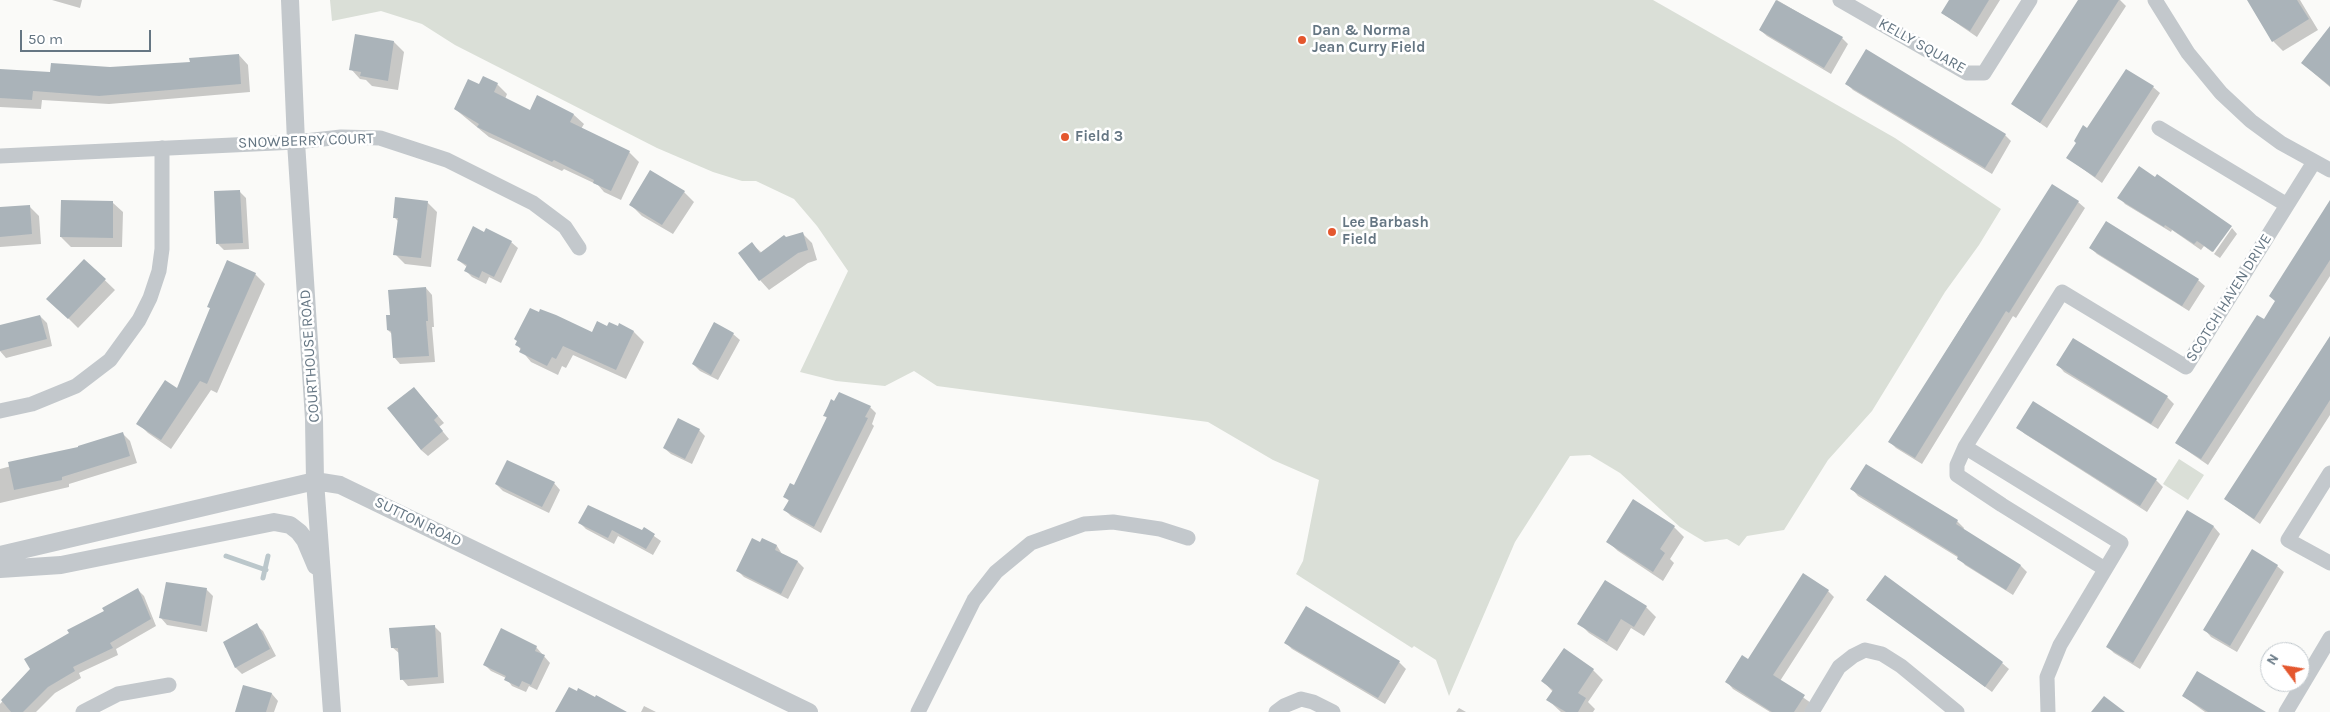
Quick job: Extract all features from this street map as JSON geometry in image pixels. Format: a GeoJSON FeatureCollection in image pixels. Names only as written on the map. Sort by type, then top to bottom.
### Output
{"type":"FeatureCollection","features":[{"type":"Feature","properties":{"kind":"street","name":"COURTHOUSE ROAD"},"geometry":{"type":"LineString","coordinates":[[290,0],[296,142],[314,419],[315,481],[332,712]]}},
{"type":"Feature","properties":{"kind":"street","name":"KELLY SQUARE"},"geometry":{"type":"LineString","coordinates":[[1840,0],[1967,73],[1984,74],[2030,0]]}},
{"type":"Feature","properties":{"kind":"street"},"geometry":{"type":"LineString","coordinates":[[2155,0],[2188,53],[2221,93],[2258,126],[2281,143],[2330,170]]}},
{"type":"Feature","properties":{"kind":"street"},"geometry":{"type":"LineString","coordinates":[[2159,128],[2287,205]]}},
{"type":"Feature","properties":{"kind":"street","name":"SNOWBERRY COURT"},"geometry":{"type":"LineString","coordinates":[[0,156],[296,142],[341,138],[380,138],[409,146],[446,160],[533,203],[565,227],[579,248]]}},
{"type":"Feature","properties":{"kind":"street"},"geometry":{"type":"LineString","coordinates":[[0,411],[32,404],[76,386],[110,360],[139,320],[150,298],[159,271],[162,249],[162,148]]}},
{"type":"Feature","properties":{"kind":"street","name":"SCOTCH HAVEN DRIVE"},"geometry":{"type":"LineString","coordinates":[[2105,569],[2002,505],[1957,474],[1957,465],[1966,447],[2062,292],[2186,367],[2314,162]]}},
{"type":"Feature","properties":{"kind":"street"},"geometry":{"type":"LineString","coordinates":[[1966,447],[2121,543],[2060,645],[2046,677],[2044,709]]}},
{"type":"Feature","properties":{"kind":"street"},"geometry":{"type":"LineString","coordinates":[[2330,473],[2288,540],[2330,564]]}},
{"type":"Feature","properties":{"kind":"street","name":"SUTTON ROAD"},"geometry":{"type":"LineString","coordinates":[[0,555],[315,481],[340,485],[809,712]]}},
{"type":"Feature","properties":{"kind":"street"},"geometry":{"type":"LineString","coordinates":[[0,569],[61,564],[263,523],[284,522],[299,532],[305,540],[313,556],[324,592]]}},
{"type":"Feature","properties":{"kind":"street"},"geometry":{"type":"LineString","coordinates":[[918,712],[974,600],[996,572],[1031,542],[1084,524],[1113,522],[1160,528],[1188,538]]}},
{"type":"Feature","properties":{"kind":"street"},"geometry":{"type":"LineString","coordinates":[[2286,712],[2330,638]]}},
{"type":"Feature","properties":{"kind":"street"},"geometry":{"type":"LineString","coordinates":[[1812,712],[1839,666],[1865,650],[1882,654],[1901,666],[1957,712]]}},
{"type":"Feature","properties":{"kind":"street"},"geometry":{"type":"LineString","coordinates":[[83,712],[118,694],[168,684]]}},
{"type":"Feature","properties":{"kind":"street"},"geometry":{"type":"LineString","coordinates":[[1276,712],[1291,702],[1301,699],[1313,702],[1333,712]]}},
{"type":"Feature","properties":{"kind":"shaded area"},"geometry":{"type":"Polygon","coordinates":[[[330,0],[1653,0],[1895,138],[2001,209],[1979,245],[1945,292],[1872,411],[1828,460],[1784,530],[1747,536],[1739,546],[1727,539],[1705,542],[1680,527],[1620,473],[1590,455],[1570,456],[1515,542],[1449,696],[1436,660],[1414,646],[1412,648],[1296,574],[1303,561],[1319,480],[1273,460],[1208,422],[937,386],[914,371],[885,386],[836,381],[800,372],[848,271],[817,226],[794,199],[756,181],[742,181],[713,172],[657,148],[455,45],[422,24],[381,11],[332,21],[330,0]]]}},
{"type":"Feature","properties":{"kind":"shaded area"},"geometry":{"type":"Polygon","coordinates":[[[2179,459],[2204,475],[2188,500],[2163,484],[2179,459]]]}},
{"type":"Feature","properties":{"kind":"building"},"geometry":{"type":"Polygon","coordinates":[[[1776,0],[1843,37],[1824,68],[1759,30],[1776,0]]]}},
{"type":"Feature","properties":{"kind":"building"},"geometry":{"type":"Polygon","coordinates":[[[1949,0],[1989,0],[1970,31],[1941,13],[1949,0]]]}},
{"type":"Feature","properties":{"kind":"building"},"geometry":{"type":"Polygon","coordinates":[[[2078,0],[2119,0],[2040,123],[2011,104],[2078,0]]]}},
{"type":"Feature","properties":{"kind":"building"},"geometry":{"type":"Polygon","coordinates":[[[2247,0],[2297,0],[2309,19],[2272,42],[2247,0]]]}},
{"type":"Feature","properties":{"kind":"building"},"geometry":{"type":"Polygon","coordinates":[[[2330,26],[2330,86],[2301,63],[2330,26]]]}},
{"type":"Feature","properties":{"kind":"building"},"geometry":{"type":"Polygon","coordinates":[[[355,34],[394,41],[388,81],[360,76],[361,72],[349,70],[355,34]]]}},
{"type":"Feature","properties":{"kind":"building"},"geometry":{"type":"Polygon","coordinates":[[[1866,49],[2006,134],[1985,168],[1845,84],[1866,49]]]}},
{"type":"Feature","properties":{"kind":"building"},"geometry":{"type":"Polygon","coordinates":[[[239,54],[241,84],[99,96],[33,91],[32,100],[0,98],[0,69],[50,72],[51,63],[110,67],[190,62],[189,58],[239,54]]]}},
{"type":"Feature","properties":{"kind":"building"},"geometry":{"type":"Polygon","coordinates":[[[2126,69],[2154,86],[2095,177],[2066,158],[2076,143],[2074,141],[2083,125],[2087,128],[2126,69]]]}},
{"type":"Feature","properties":{"kind":"building"},"geometry":{"type":"Polygon","coordinates":[[[483,76],[498,83],[494,92],[530,110],[537,95],[574,114],[570,122],[630,151],[611,191],[593,183],[594,180],[554,160],[552,162],[477,127],[479,124],[454,109],[468,79],[479,84],[483,76]]]}},
{"type":"Feature","properties":{"kind":"building"},"geometry":{"type":"Polygon","coordinates":[[[2139,166],[2155,177],[2157,174],[2232,226],[2213,252],[2197,241],[2194,244],[2117,198],[2139,166]]]}},
{"type":"Feature","properties":{"kind":"building"},"geometry":{"type":"Polygon","coordinates":[[[650,170],[685,191],[662,225],[629,205],[650,170]]]}},
{"type":"Feature","properties":{"kind":"building"},"geometry":{"type":"Polygon","coordinates":[[[2052,184],[2079,201],[2009,313],[2006,311],[1915,458],[1888,442],[2052,184]]]}},
{"type":"Feature","properties":{"kind":"building"},"geometry":{"type":"Polygon","coordinates":[[[240,190],[243,243],[216,244],[214,191],[240,190]]]}},
{"type":"Feature","properties":{"kind":"building"},"geometry":{"type":"Polygon","coordinates":[[[395,197],[428,201],[421,258],[393,255],[398,218],[393,218],[395,197]]]}},
{"type":"Feature","properties":{"kind":"building"},"geometry":{"type":"Polygon","coordinates":[[[61,200],[113,201],[113,238],[60,237],[61,200]]]}},
{"type":"Feature","properties":{"kind":"building"},"geometry":{"type":"Polygon","coordinates":[[[2330,200],[2330,260],[2201,459],[2175,443],[2257,315],[2264,319],[2275,301],[2269,296],[2330,200]]]}},
{"type":"Feature","properties":{"kind":"building"},"geometry":{"type":"Polygon","coordinates":[[[30,205],[32,234],[0,237],[0,207],[30,205]]]}},
{"type":"Feature","properties":{"kind":"building"},"geometry":{"type":"Polygon","coordinates":[[[2106,221],[2199,279],[2182,306],[2089,248],[2106,221]]]}},
{"type":"Feature","properties":{"kind":"building"},"geometry":{"type":"Polygon","coordinates":[[[473,226],[484,232],[486,228],[512,241],[494,277],[482,271],[479,278],[464,271],[467,265],[457,260],[473,226]]]}},
{"type":"Feature","properties":{"kind":"building"},"geometry":{"type":"Polygon","coordinates":[[[803,232],[808,250],[798,253],[759,281],[738,253],[752,242],[760,253],[784,235],[786,237],[803,232]]]}},
{"type":"Feature","properties":{"kind":"building"},"geometry":{"type":"Polygon","coordinates":[[[84,259],[106,279],[68,319],[46,299],[84,259]]]}},
{"type":"Feature","properties":{"kind":"building"},"geometry":{"type":"Polygon","coordinates":[[[227,260],[256,273],[207,384],[200,381],[161,440],[136,424],[165,380],[177,388],[210,308],[207,307],[227,260]]]}},
{"type":"Feature","properties":{"kind":"building"},"geometry":{"type":"Polygon","coordinates":[[[426,287],[429,356],[393,358],[391,331],[387,330],[386,315],[390,315],[388,290],[426,287]]]}},
{"type":"Feature","properties":{"kind":"building"},"geometry":{"type":"Polygon","coordinates":[[[530,308],[539,312],[540,309],[556,315],[592,332],[597,321],[607,326],[609,322],[618,326],[619,323],[634,331],[616,370],[563,346],[556,359],[552,357],[547,366],[519,352],[521,348],[515,345],[517,341],[514,339],[530,308]]]}},
{"type":"Feature","properties":{"kind":"building"},"geometry":{"type":"Polygon","coordinates":[[[40,315],[47,339],[0,351],[0,325],[40,315]]]}},
{"type":"Feature","properties":{"kind":"building"},"geometry":{"type":"Polygon","coordinates":[[[714,322],[734,333],[711,375],[692,364],[714,322]]]}},
{"type":"Feature","properties":{"kind":"building"},"geometry":{"type":"Polygon","coordinates":[[[2330,336],[2330,400],[2254,519],[2224,499],[2330,336]]]}},
{"type":"Feature","properties":{"kind":"building"},"geometry":{"type":"Polygon","coordinates":[[[2073,338],[2168,396],[2151,424],[2056,365],[2073,338]]]}},
{"type":"Feature","properties":{"kind":"building"},"geometry":{"type":"Polygon","coordinates":[[[414,387],[438,416],[434,420],[443,431],[421,450],[387,408],[414,387]]]}},
{"type":"Feature","properties":{"kind":"building"},"geometry":{"type":"Polygon","coordinates":[[[839,392],[871,406],[865,417],[868,418],[814,527],[783,510],[789,500],[783,497],[790,483],[794,485],[827,417],[823,416],[831,399],[834,401],[839,392]]]}},
{"type":"Feature","properties":{"kind":"building"},"geometry":{"type":"Polygon","coordinates":[[[2033,401],[2157,479],[2140,506],[2016,428],[2033,401]]]}},
{"type":"Feature","properties":{"kind":"building"},"geometry":{"type":"Polygon","coordinates":[[[678,418],[700,429],[685,459],[663,448],[678,418]]]}},
{"type":"Feature","properties":{"kind":"building"},"geometry":{"type":"Polygon","coordinates":[[[123,432],[130,456],[62,477],[62,480],[14,490],[8,462],[78,447],[123,432]]]}},
{"type":"Feature","properties":{"kind":"building"},"geometry":{"type":"Polygon","coordinates":[[[507,460],[555,482],[542,507],[495,484],[507,460]]]}},
{"type":"Feature","properties":{"kind":"building"},"geometry":{"type":"Polygon","coordinates":[[[1866,464],[1958,520],[1956,524],[2021,565],[2006,590],[1957,559],[1958,556],[1850,489],[1866,464]]]}},
{"type":"Feature","properties":{"kind":"building"},"geometry":{"type":"Polygon","coordinates":[[[1633,499],[1675,526],[1660,549],[1665,553],[1653,572],[1606,542],[1633,499]]]}},
{"type":"Feature","properties":{"kind":"building"},"geometry":{"type":"Polygon","coordinates":[[[588,505],[642,530],[644,527],[655,534],[646,549],[612,530],[608,538],[578,523],[588,505]]]}},
{"type":"Feature","properties":{"kind":"building"},"geometry":{"type":"Polygon","coordinates":[[[2187,510],[2214,526],[2133,663],[2106,647],[2187,510]]]}},
{"type":"Feature","properties":{"kind":"building"},"geometry":{"type":"Polygon","coordinates":[[[752,538],[760,542],[762,538],[777,545],[775,550],[798,561],[781,594],[736,571],[752,538]]]}},
{"type":"Feature","properties":{"kind":"building"},"geometry":{"type":"Polygon","coordinates":[[[2252,549],[2278,565],[2230,646],[2203,630],[2252,549]]]}},
{"type":"Feature","properties":{"kind":"building"},"geometry":{"type":"Polygon","coordinates":[[[1803,573],[1829,590],[1773,675],[1805,695],[1794,712],[1772,712],[1725,682],[1742,655],[1748,659],[1803,573]]]}},
{"type":"Feature","properties":{"kind":"building"},"geometry":{"type":"Polygon","coordinates":[[[1885,575],[2003,662],[1985,687],[1866,600],[1885,575]]]}},
{"type":"Feature","properties":{"kind":"building"},"geometry":{"type":"Polygon","coordinates":[[[1605,580],[1647,606],[1634,627],[1621,619],[1607,642],[1577,624],[1605,580]]]}},
{"type":"Feature","properties":{"kind":"building"},"geometry":{"type":"Polygon","coordinates":[[[166,582],[207,588],[201,626],[159,618],[166,582]]]}},
{"type":"Feature","properties":{"kind":"building"},"geometry":{"type":"Polygon","coordinates":[[[138,588],[151,619],[110,643],[113,648],[73,667],[75,671],[48,687],[23,712],[11,712],[1,700],[30,669],[24,659],[69,633],[67,630],[104,611],[102,608],[138,588]]]}},
{"type":"Feature","properties":{"kind":"building"},"geometry":{"type":"Polygon","coordinates":[[[1306,606],[1400,661],[1378,698],[1284,643],[1306,606]]]}},
{"type":"Feature","properties":{"kind":"building"},"geometry":{"type":"Polygon","coordinates":[[[257,623],[270,649],[235,668],[223,642],[257,623]]]}},
{"type":"Feature","properties":{"kind":"building"},"geometry":{"type":"Polygon","coordinates":[[[435,625],[438,677],[400,680],[398,648],[391,648],[389,628],[435,625]]]}},
{"type":"Feature","properties":{"kind":"building"},"geometry":{"type":"Polygon","coordinates":[[[501,628],[537,646],[535,651],[545,655],[531,685],[522,681],[519,687],[504,680],[506,676],[483,665],[501,628]]]}},
{"type":"Feature","properties":{"kind":"building"},"geometry":{"type":"Polygon","coordinates":[[[1564,648],[1594,669],[1578,693],[1586,698],[1578,712],[1566,712],[1546,700],[1553,690],[1541,681],[1564,648]]]}},
{"type":"Feature","properties":{"kind":"building"},"geometry":{"type":"Polygon","coordinates":[[[2197,671],[2266,712],[2208,712],[2182,696],[2197,671]]]}},
{"type":"Feature","properties":{"kind":"building"},"geometry":{"type":"Polygon","coordinates":[[[243,685],[272,693],[266,712],[235,712],[243,685]]]}},
{"type":"Feature","properties":{"kind":"building"},"geometry":{"type":"Polygon","coordinates":[[[569,687],[577,691],[578,688],[595,697],[596,695],[627,712],[555,712],[569,687]]]}},
{"type":"Feature","properties":{"kind":"building"},"geometry":{"type":"Polygon","coordinates":[[[2104,696],[2125,712],[2091,712],[2104,696]]]}},
{"type":"Feature","properties":{"kind":"waterway"},"geometry":{"type":"LineString","coordinates":[[226,556],[266,570]]}},
{"type":"Feature","properties":{"kind":"waterway"},"geometry":{"type":"LineString","coordinates":[[263,578],[268,556]]}},
{"type":"Feature","properties":{"kind":"place","name":"Dan & Norma Jean Curry Field"},"geometry":{"type":"Point","coordinates":[1302,40]}},
{"type":"Feature","properties":{"kind":"place","name":"Field 3"},"geometry":{"type":"Point","coordinates":[1065,137]}},
{"type":"Feature","properties":{"kind":"place","name":"Lee Barbash Field"},"geometry":{"type":"Point","coordinates":[1332,232]}}]}
